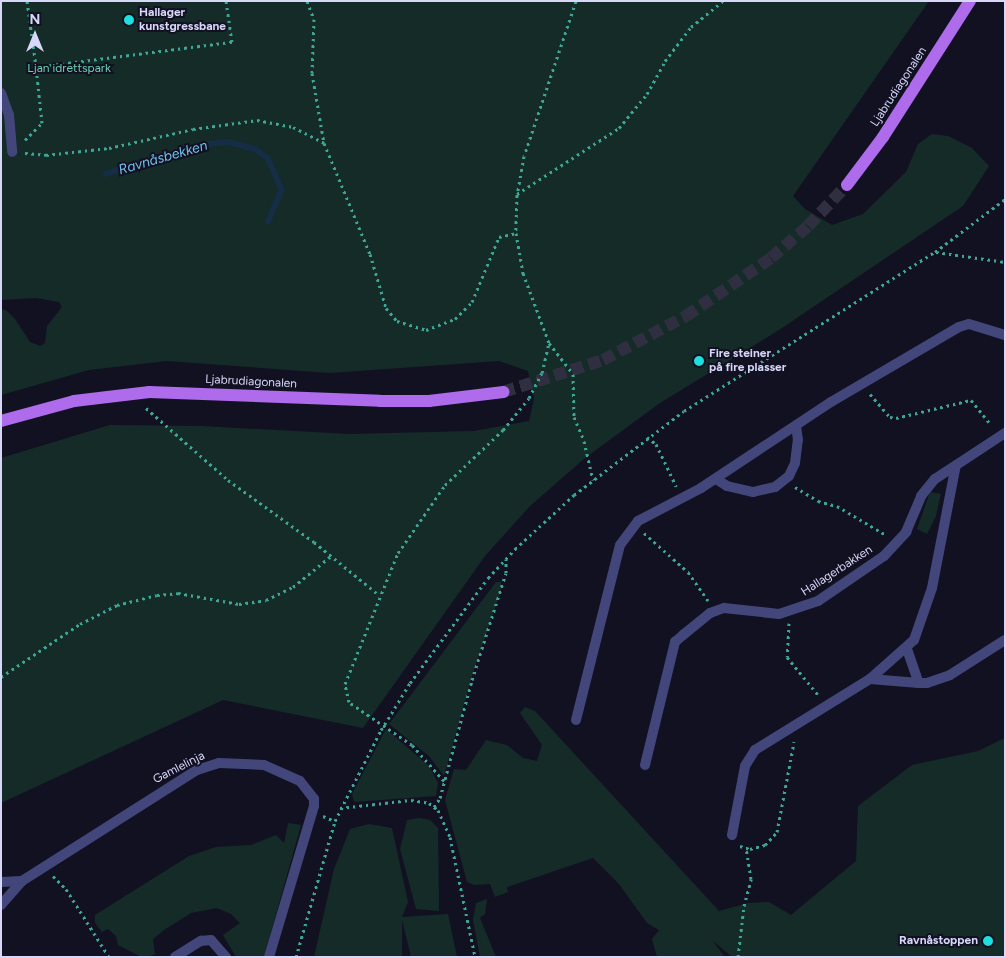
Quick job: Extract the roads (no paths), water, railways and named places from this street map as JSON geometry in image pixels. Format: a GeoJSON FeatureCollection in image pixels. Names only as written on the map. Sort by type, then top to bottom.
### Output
{"type":"FeatureCollection","features":[{"type":"Feature","properties":{"kind":"main road","name":"Ljabrudiagonalen"},"geometry":{"type":"LineString","coordinates":[[847,185],[883,137],[970,1]]}},
{"type":"Feature","properties":{"kind":"main road","name":"Ljabrudiagonalen"},"geometry":{"type":"LineString","coordinates":[[1,421],[74,400],[149,392],[380,401],[429,401],[503,392]]}},
{"type":"Feature","properties":{"kind":"lane"},"geometry":{"type":"LineString","coordinates":[[1,93],[9,115],[12,152]]}},
{"type":"Feature","properties":{"kind":"lane"},"geometry":{"type":"LineString","coordinates":[[576,720],[601,610],[625,534],[647,514],[716,479],[796,426],[959,327],[969,324],[1005,335]]}},
{"type":"Feature","properties":{"kind":"lane"},"geometry":{"type":"LineString","coordinates":[[716,479],[727,486],[753,492],[769,489],[786,478],[795,463],[798,440],[796,426]]}},
{"type":"Feature","properties":{"kind":"lane","name":"Hallagerbakken"},"geometry":{"type":"LineString","coordinates":[[645,765],[675,642],[683,634],[710,614],[724,608],[779,614],[818,601],[884,556],[914,520],[925,489],[956,465],[1005,433]]}},
{"type":"Feature","properties":{"kind":"lane"},"geometry":{"type":"LineString","coordinates":[[732,835],[748,759],[773,737],[796,725],[870,678],[907,649],[918,631],[932,588],[956,465]]}},
{"type":"Feature","properties":{"kind":"lane"},"geometry":{"type":"LineString","coordinates":[[870,678],[919,683],[950,676],[1005,640]]}},
{"type":"Feature","properties":{"kind":"lane"},"geometry":{"type":"LineString","coordinates":[[907,649],[919,683]]}},
{"type":"Feature","properties":{"kind":"lane","name":"Gamlelinja"},"geometry":{"type":"LineString","coordinates":[[1,905],[22,881],[137,806],[203,768],[220,763],[240,763],[277,769],[300,781],[314,799],[314,806],[269,957]]}},
{"type":"Feature","properties":{"kind":"lane"},"geometry":{"type":"LineString","coordinates":[[1,882],[22,881]]}},
{"type":"Feature","properties":{"kind":"lane"},"geometry":{"type":"LineString","coordinates":[[175,957],[201,941],[211,940],[226,957]]}},
{"type":"Feature","properties":{"kind":"waterway","name":"Ravnåsbekken"},"geometry":{"type":"LineString","coordinates":[[106,174],[199,145],[229,142],[255,149],[268,158],[282,190],[269,221]]}},
{"type":"Feature","properties":{"kind":"tunnel"},"geometry":{"type":"LineString","coordinates":[[503,392],[603,360],[686,316],[771,258],[808,226],[847,185]]}},
{"type":"Feature","properties":{"kind":"place","name":"Hallager kunstgressbane"},"geometry":{"type":"Point","coordinates":[129,20]}},
{"type":"Feature","properties":{"kind":"place","name":"Fire steiner på fire plasser"},"geometry":{"type":"Point","coordinates":[699,361]}},
{"type":"Feature","properties":{"kind":"place","name":"Ravnåstoppen"},"geometry":{"type":"Point","coordinates":[988,941]}},
{"type":"Feature","properties":{"kind":"park label","name":"Ljan idrettspark"},"geometry":{"type":"Point","coordinates":[69,69]}}]}
